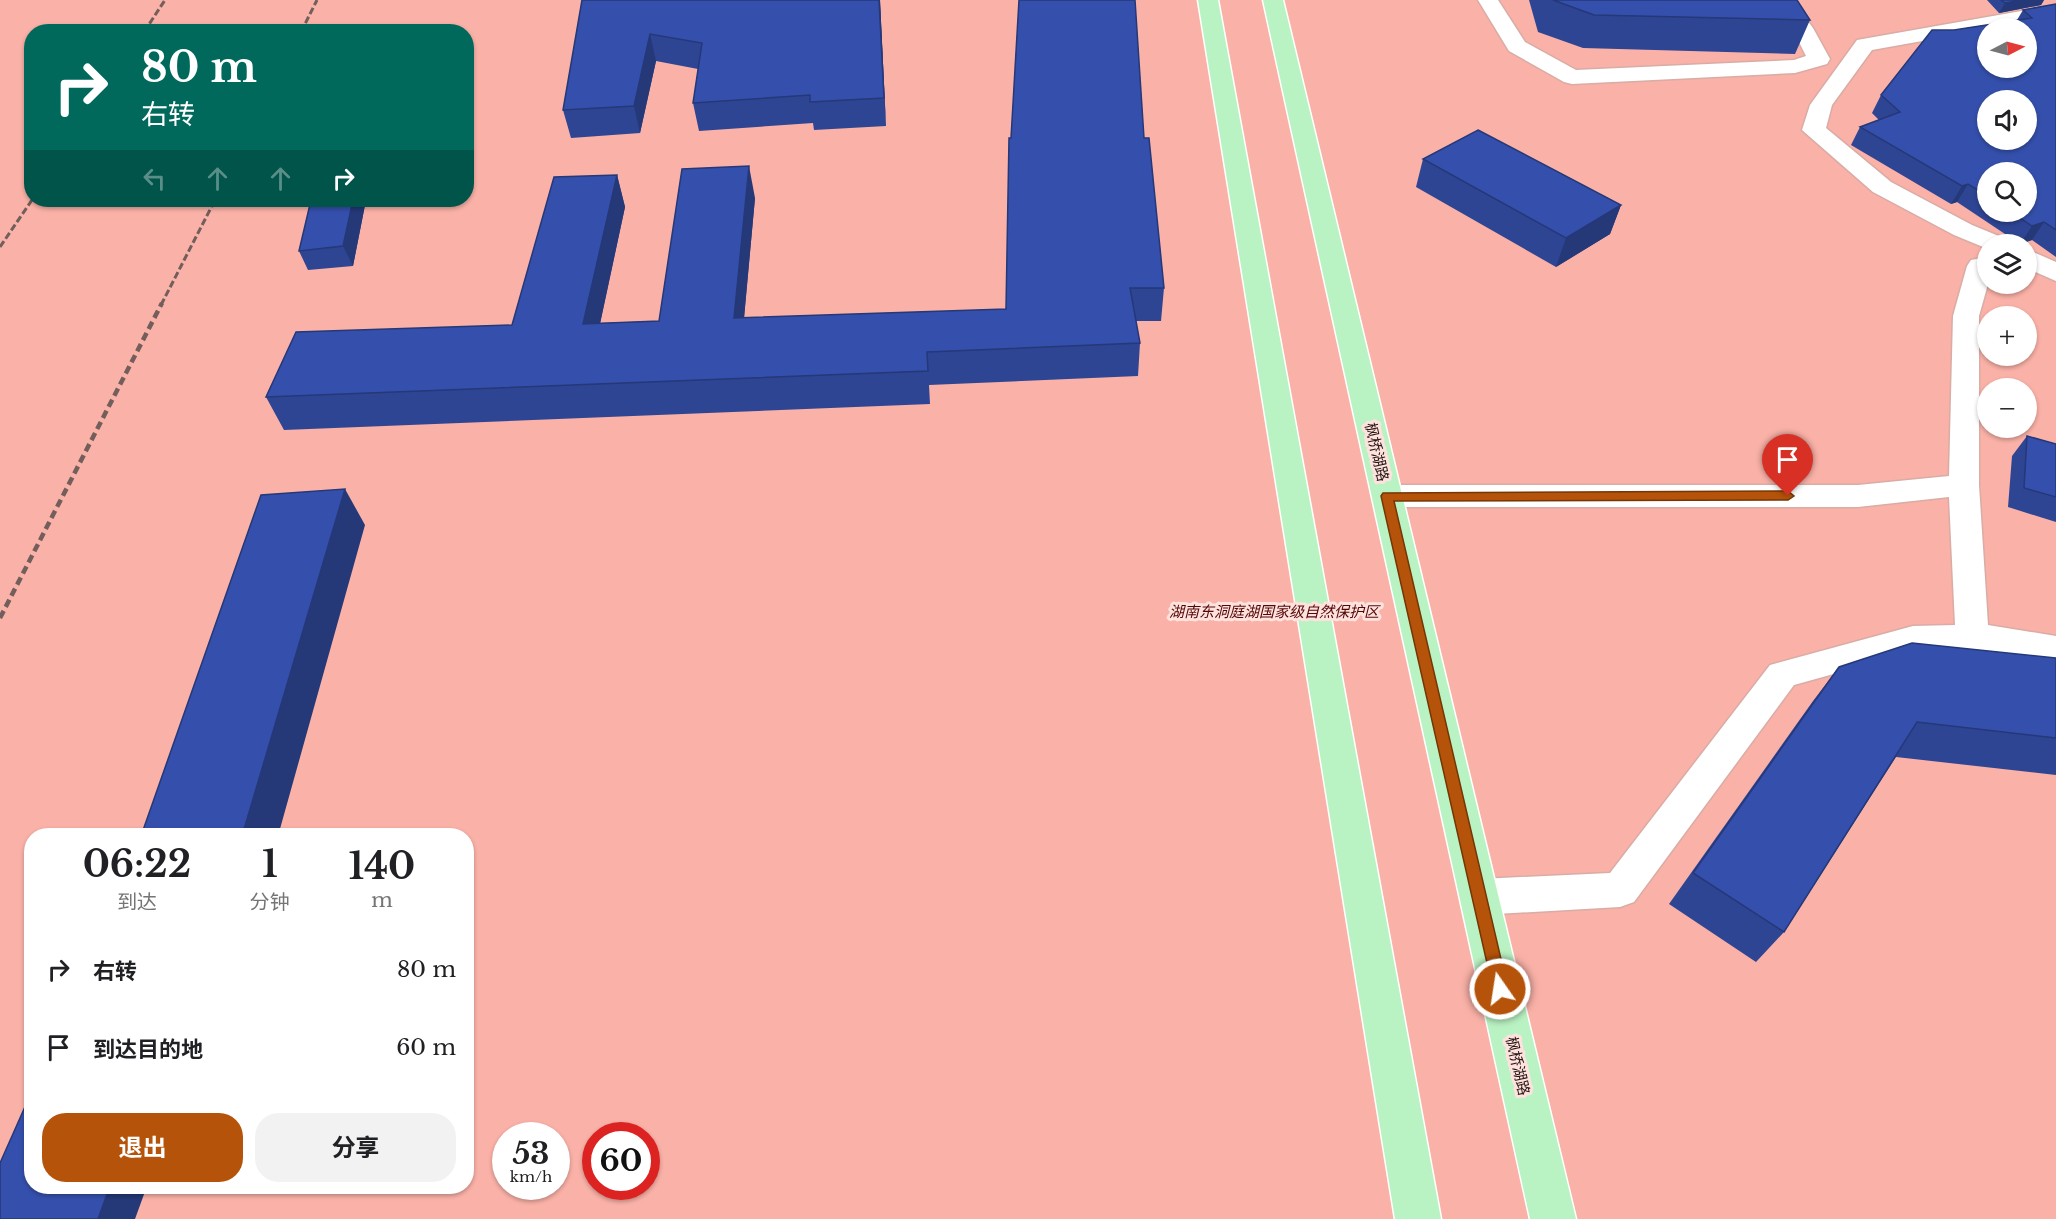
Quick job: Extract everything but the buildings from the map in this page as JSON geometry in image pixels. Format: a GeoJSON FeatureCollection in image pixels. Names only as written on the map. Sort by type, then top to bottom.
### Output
{"type":"FeatureCollection","features":[{"type":"Feature","properties":{"kind":"main road"},"geometry":{"type":"LineString","coordinates":[[1208,0],[1418,1219]]}},
{"type":"Feature","properties":{"kind":"main road","name":"枫桥湖路"},"geometry":{"type":"LineString","coordinates":[[1274,0],[1553,1219]]}},
{"type":"Feature","properties":{"kind":"street"},"geometry":{"type":"LineString","coordinates":[[1488,0],[1517,46],[1572,77],[1795,66],[1819,59],[1802,28],[1782,0]]}},
{"type":"Feature","properties":{"kind":"street"},"geometry":{"type":"LineString","coordinates":[[1977,236],[1882,187],[1814,130],[1821,105],[1865,45],[2056,11]]}},
{"type":"Feature","properties":{"kind":"street"},"geometry":{"type":"LineString","coordinates":[[2037,264],[2056,273]]}},
{"type":"Feature","properties":{"kind":"street"},"geometry":{"type":"LineString","coordinates":[[1972,639],[1964,485],[1966,316],[1977,277]]}},
{"type":"Feature","properties":{"kind":"street"},"geometry":{"type":"LineString","coordinates":[[1387,496],[1858,496],[1964,485]]}},
{"type":"Feature","properties":{"kind":"street"},"geometry":{"type":"LineString","coordinates":[[1479,897],[1620,890],[1782,675],[1913,639],[1994,638],[2056,649]]}},
{"type":"Feature","properties":{"kind":"green space","name":"湖南东洞庭湖国家级自然保护区"},"geometry":{"type":"Polygon","coordinates":[[[0,0],[2056,0],[2056,1219],[0,1219],[0,0]]]}},
{"type":"Feature","properties":{"kind":"railway"},"geometry":{"type":"LineString","coordinates":[[149,24],[165,0]]}},
{"type":"Feature","properties":{"kind":"railway"},"geometry":{"type":"LineString","coordinates":[[305,24],[317,0]]}},
{"type":"Feature","properties":{"kind":"railway"},"geometry":{"type":"LineString","coordinates":[[0,247],[27,207]]}},
{"type":"Feature","properties":{"kind":"railway"},"geometry":{"type":"LineString","coordinates":[[161,305],[211,207]]}},
{"type":"Feature","properties":{"kind":"railway"},"geometry":{"type":"LineString","coordinates":[[0,618],[162,303]]}},
{"type":"Feature","properties":{"kind":"route"},"geometry":{"type":"LineString","coordinates":[[1500,989],[1387,496],[1788,496]]}}]}
